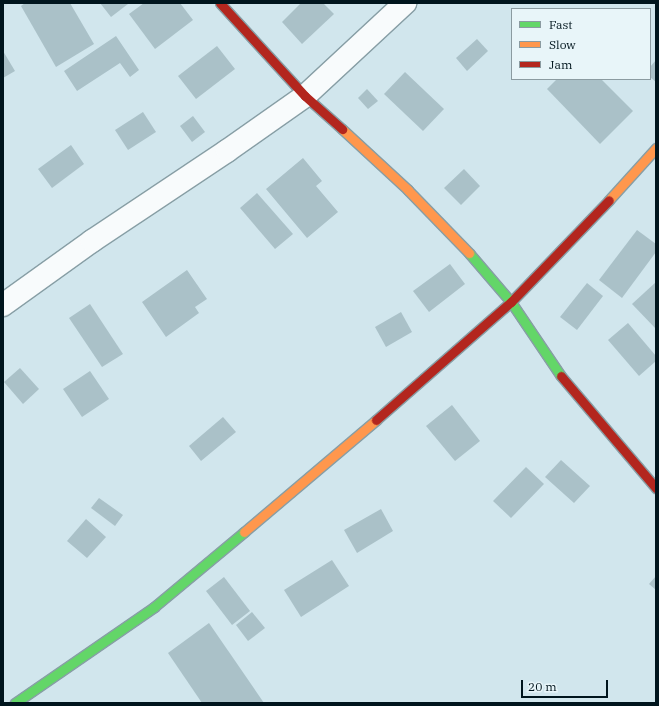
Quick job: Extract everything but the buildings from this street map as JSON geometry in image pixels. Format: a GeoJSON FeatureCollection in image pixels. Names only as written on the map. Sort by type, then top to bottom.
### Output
{"type":"FeatureCollection","features":[{"type":"Feature","properties":{"kind":"street"},"geometry":{"type":"LineString","coordinates":[[220,3],[305,96],[414,196],[463,245],[511,302],[558,372],[656,488]]}},
{"type":"Feature","properties":{"kind":"street"},"geometry":{"type":"LineString","coordinates":[[3,305],[92,241],[227,151],[305,96],[405,3]]}},
{"type":"Feature","properties":{"kind":"street"},"geometry":{"type":"LineString","coordinates":[[15,703],[154,607],[307,480],[511,302],[634,174],[656,148]]}},
{"type":"Feature","properties":{"kind":"traffic: fast"},"geometry":{"type":"LineString","coordinates":[[469,253],[511,302],[561,376]]}},
{"type":"Feature","properties":{"kind":"traffic: fast"},"geometry":{"type":"LineString","coordinates":[[15,703],[154,607],[244,532]]}},
{"type":"Feature","properties":{"kind":"traffic: slow"},"geometry":{"type":"LineString","coordinates":[[342,129],[408,190],[469,253]]}},
{"type":"Feature","properties":{"kind":"traffic: slow"},"geometry":{"type":"LineString","coordinates":[[609,200],[656,148]]}},
{"type":"Feature","properties":{"kind":"traffic: slow"},"geometry":{"type":"LineString","coordinates":[[244,532],[376,420]]}},
{"type":"Feature","properties":{"kind":"traffic: jam"},"geometry":{"type":"LineString","coordinates":[[220,3],[305,96],[342,129]]}},
{"type":"Feature","properties":{"kind":"traffic: jam"},"geometry":{"type":"LineString","coordinates":[[376,420],[511,302],[609,200]]}},
{"type":"Feature","properties":{"kind":"traffic: jam"},"geometry":{"type":"LineString","coordinates":[[561,376],[656,488]]}}]}
